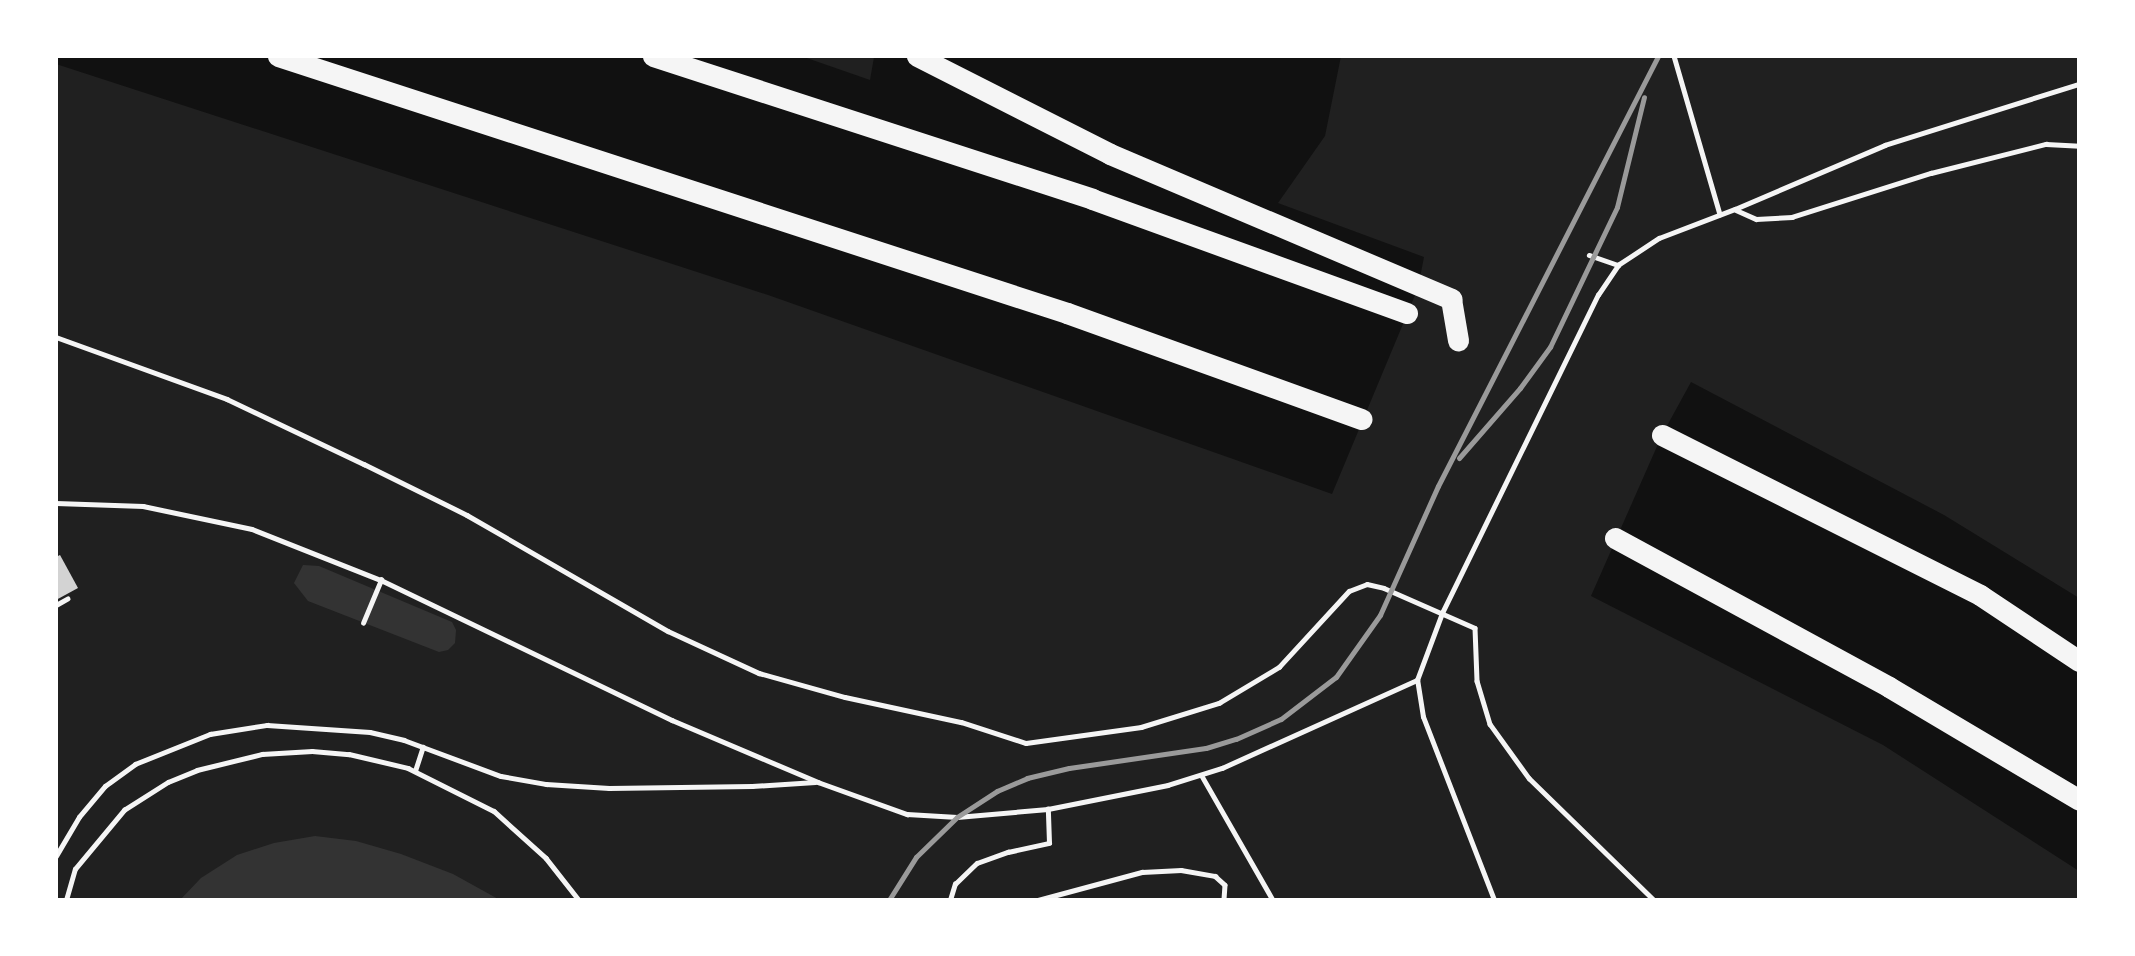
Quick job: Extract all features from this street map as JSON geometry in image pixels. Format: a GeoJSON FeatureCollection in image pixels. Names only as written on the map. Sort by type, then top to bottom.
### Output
{"type":"FeatureCollection","features":[{"type":"Feature","properties":{"kind":"highway"},"geometry":{"type":"LineString","coordinates":[[278,56],[1067,313],[1362,419]]}},
{"type":"Feature","properties":{"kind":"highway"},"geometry":{"type":"LineString","coordinates":[[653,56],[1092,199],[1407,313]]}},
{"type":"Feature","properties":{"kind":"highway"},"geometry":{"type":"LineString","coordinates":[[917,56],[1110,154],[1451,299],[1458,340]]}},
{"type":"Feature","properties":{"kind":"highway"},"geometry":{"type":"LineString","coordinates":[[1662,435],[1980,595],[2079,661]]}},
{"type":"Feature","properties":{"kind":"highway"},"geometry":{"type":"LineString","coordinates":[[1615,538],[1889,687],[2079,800]]}},
{"type":"Feature","properties":{"kind":"path"},"geometry":{"type":"LineString","coordinates":[[1674,56],[1720,214]]}},
{"type":"Feature","properties":{"kind":"path"},"geometry":{"type":"LineString","coordinates":[[1494,900],[1423,717],[1417,680],[1442,613],[1598,295],[1618,265],[1659,238],[1735,209],[1885,145],[2079,84]]}},
{"type":"Feature","properties":{"kind":"path"},"geometry":{"type":"LineString","coordinates":[[1735,209],[1756,219],[1792,217],[1931,173],[2046,144],[2079,146]]}},
{"type":"Feature","properties":{"kind":"path"},"geometry":{"type":"LineString","coordinates":[[1589,255],[1618,265]]}},
{"type":"Feature","properties":{"kind":"path"},"geometry":{"type":"LineString","coordinates":[[56,337],[227,399],[364,464],[467,515],[668,631],[759,673],[845,697],[961,722],[1026,743],[1141,727],[1219,703],[1279,667],[1343,596],[1360,585],[1380,586],[1475,628],[1477,681],[1490,724],[1529,778],[1654,900]]}},
{"type":"Feature","properties":{"kind":"path"},"geometry":{"type":"LineString","coordinates":[[56,503],[143,506],[252,529],[381,580],[672,720],[818,782],[907,814],[957,817],[1048,809],[1202,776],[1417,680]]}},
{"type":"Feature","properties":{"kind":"path"},"geometry":{"type":"LineString","coordinates":[[363,623],[381,580]]}},
{"type":"Feature","properties":{"kind":"path"},"geometry":{"type":"LineString","coordinates":[[56,605],[67,599]]}},
{"type":"Feature","properties":{"kind":"path"},"geometry":{"type":"LineString","coordinates":[[56,856],[79,817],[105,786],[135,764],[210,734],[267,726],[321,727],[370,732],[423,747],[501,776],[546,783],[609,788],[752,786],[818,782]]}},
{"type":"Feature","properties":{"kind":"path"},"geometry":{"type":"LineString","coordinates":[[415,771],[423,747]]}},
{"type":"Feature","properties":{"kind":"path"},"geometry":{"type":"LineString","coordinates":[[66,900],[75,869],[124,810],[168,782],[197,770],[262,754],[312,751],[349,754],[415,771],[494,811],[545,858],[579,900]]}},
{"type":"Feature","properties":{"kind":"path"},"geometry":{"type":"LineString","coordinates":[[1202,776],[1273,900]]}},
{"type":"Feature","properties":{"kind":"path"},"geometry":{"type":"LineString","coordinates":[[950,900],[955,884],[977,863],[1008,852],[1049,843],[1048,809]]}},
{"type":"Feature","properties":{"kind":"path"},"geometry":{"type":"LineString","coordinates":[[1038,900],[1142,872],[1181,870],[1215,876],[1225,885],[1224,900]]}},
{"type":"Feature","properties":{"kind":"shaded area"},"geometry":{"type":"Polygon","coordinates":[[[801,56],[872,56],[870,80],[801,56]]]}},
{"type":"Feature","properties":{"kind":"shaded area"},"geometry":{"type":"Polygon","coordinates":[[[1341,56],[2079,56],[2079,598],[1944,515],[1691,382],[1662,435],[1591,596],[1883,745],[2079,871],[2079,900],[56,900],[56,64],[768,295],[1332,494],[1418,288],[1424,257],[1278,203],[1325,136],[1341,56]]]}},
{"type":"Feature","properties":{"kind":"shaded area"},"geometry":{"type":"Polygon","coordinates":[[[303,565],[319,566],[452,622],[456,630],[455,643],[448,650],[439,652],[308,601],[294,583],[303,565]]]}},
{"type":"Feature","properties":{"kind":"shaded area"},"geometry":{"type":"Polygon","coordinates":[[[315,836],[356,841],[401,854],[453,874],[500,900],[180,900],[201,878],[237,855],[274,843],[315,836]]]}},
{"type":"Feature","properties":{"kind":"building"},"geometry":{"type":"Polygon","coordinates":[[[60,555],[78,588],[56,600],[56,557],[60,555]]]}},
{"type":"Feature","properties":{"kind":"railway"},"geometry":{"type":"LineString","coordinates":[[889,900],[916,857],[957,817],[997,791],[1027,778],[1069,768],[1206,748],[1236,739],[1281,719],[1336,677],[1380,615],[1438,486],[1658,56]]}},
{"type":"Feature","properties":{"kind":"railway"},"geometry":{"type":"LineString","coordinates":[[1459,458],[1520,388],[1550,347],[1617,207],[1644,97]]}}]}
